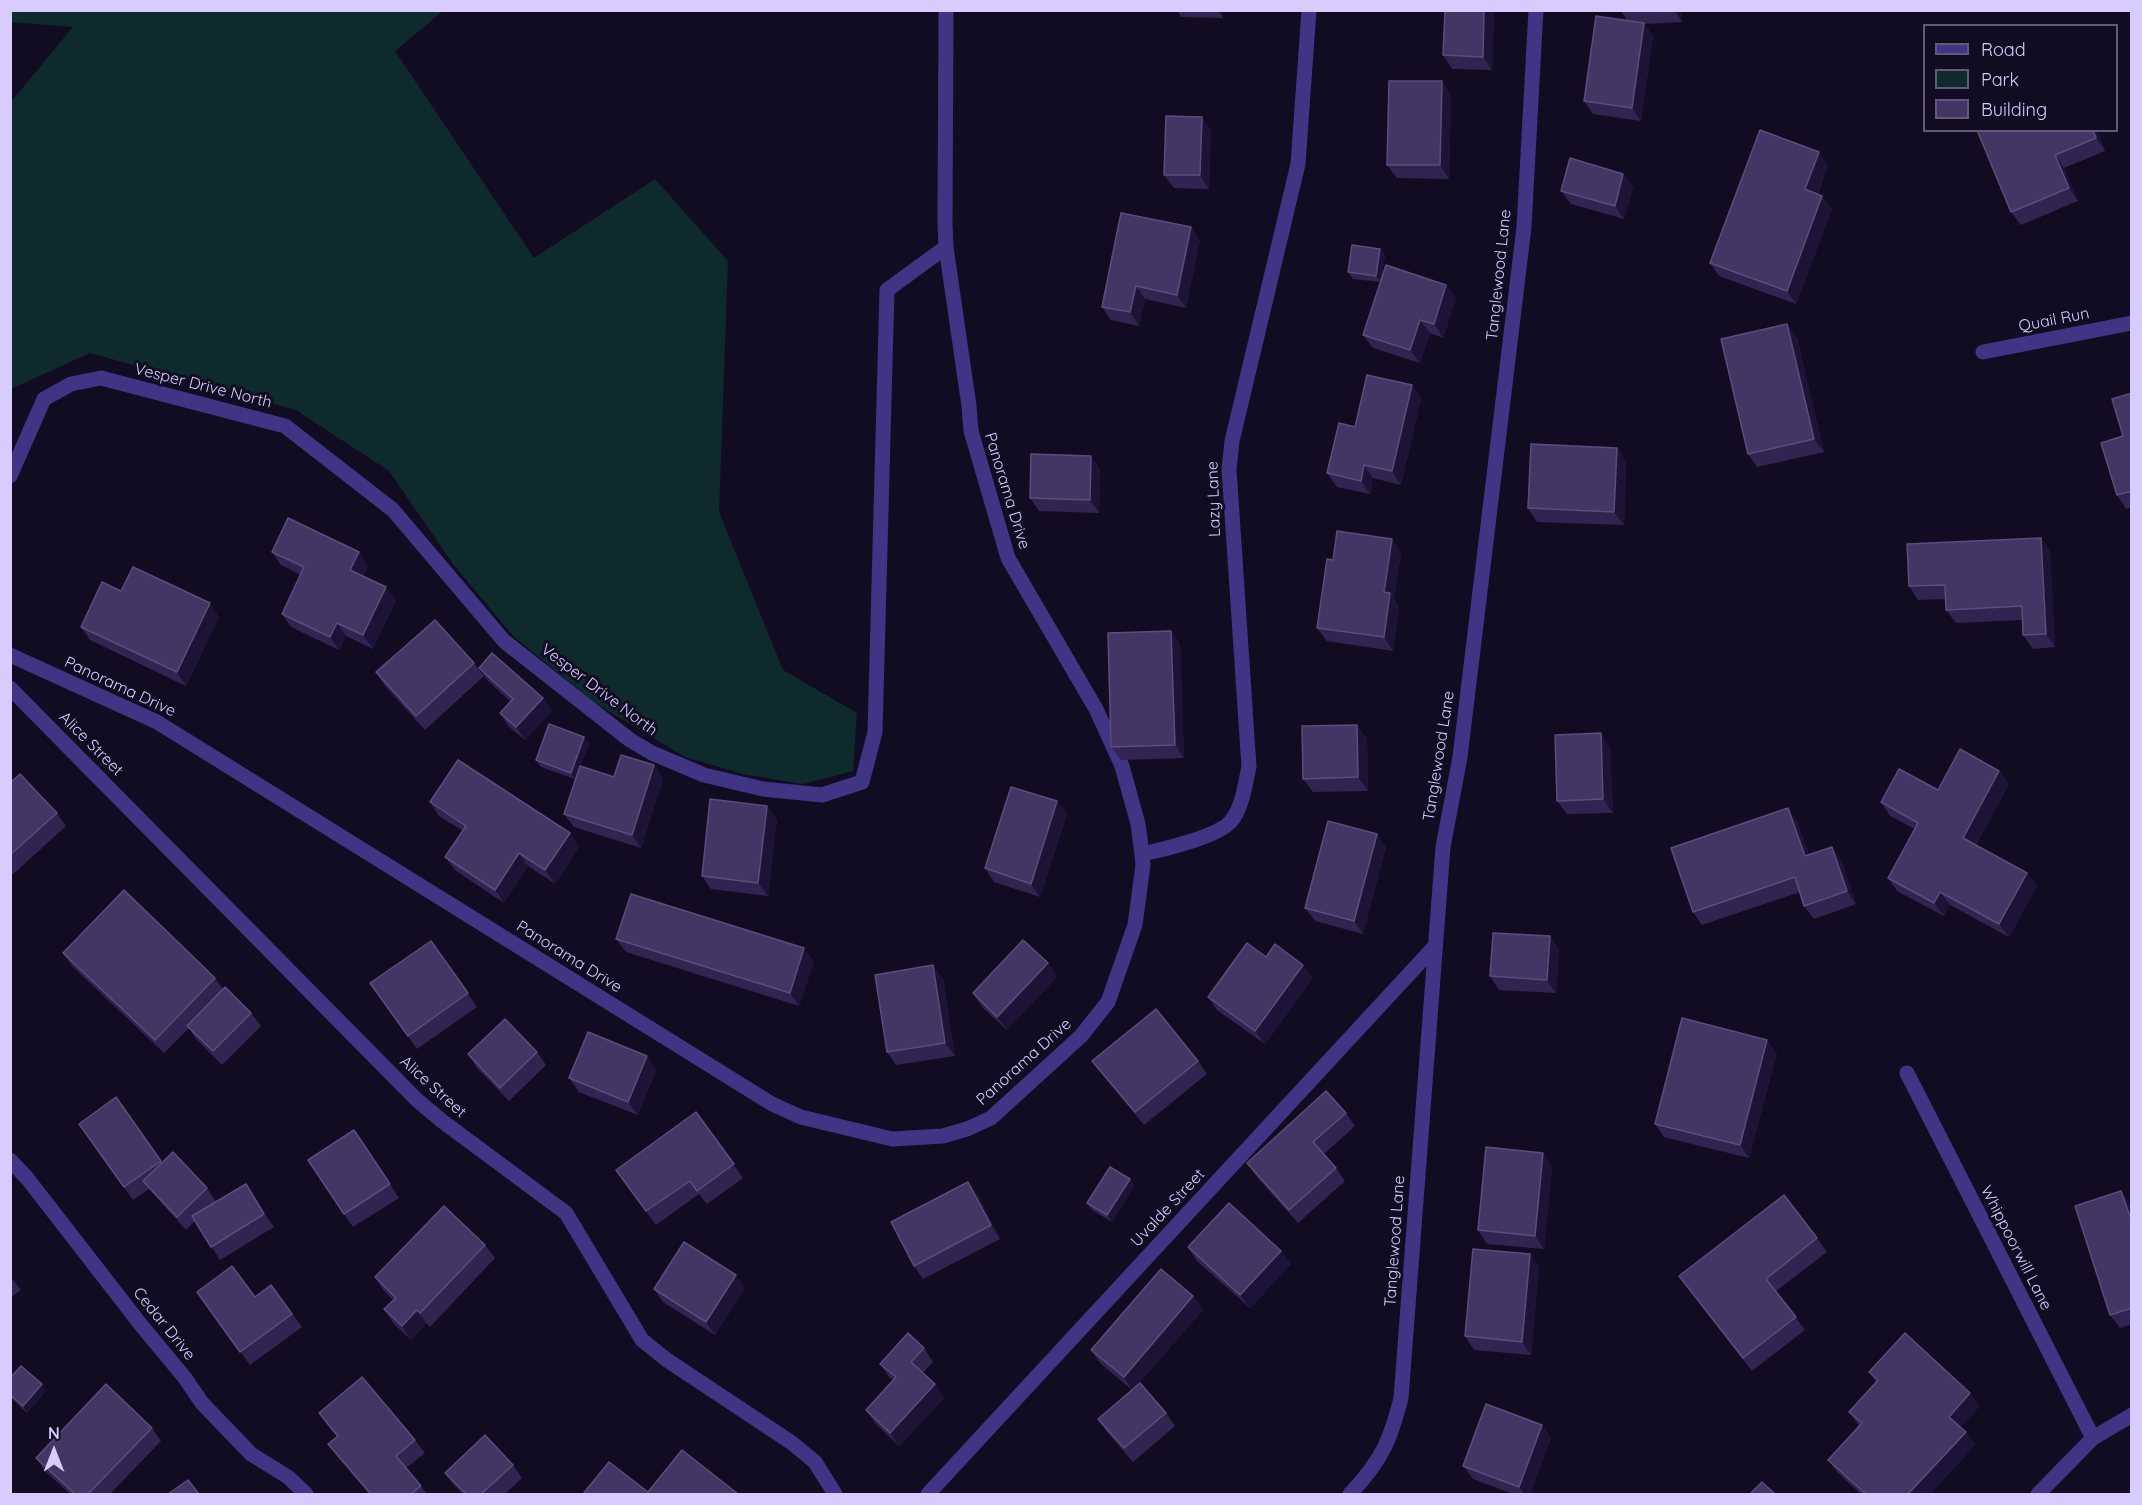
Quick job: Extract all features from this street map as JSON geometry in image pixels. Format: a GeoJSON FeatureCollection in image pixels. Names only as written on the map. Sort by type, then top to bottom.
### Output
{"type":"FeatureCollection","features":[{"type":"Feature","properties":{"kind":"street","name":"Panorama Drive"},"geometry":{"type":"LineString","coordinates":[[10,656],[157,722],[772,1104],[801,1117],[892,1139],[943,1136],[967,1129],[991,1118],[1082,1036],[1108,1002],[1135,925],[1143,865],[1138,824],[1122,766],[1096,709],[1008,558],[970,431],[969,406],[946,247],[946,10]]}},
{"type":"Feature","properties":{"kind":"street","name":"Lazy Lane"},"geometry":{"type":"LineString","coordinates":[[1142,854],[1173,848],[1218,832],[1232,821],[1240,804],[1249,767],[1229,469],[1232,441],[1298,164],[1309,10]]}},
{"type":"Feature","properties":{"kind":"street","name":"Tanglewood Lane"},"geometry":{"type":"LineString","coordinates":[[1350,1494],[1376,1465],[1392,1433],[1401,1398],[1443,847],[1460,757],[1524,227],[1536,10]]}},
{"type":"Feature","properties":{"kind":"street","name":"Vesper Drive North"},"geometry":{"type":"LineString","coordinates":[[10,476],[44,399],[71,384],[101,378],[285,426],[393,510],[504,641],[630,740],[652,753],[704,775],[763,789],[822,795],[862,782],[875,732],[887,290],[946,247]]}},
{"type":"Feature","properties":{"kind":"street","name":"Quail Run"},"geometry":{"type":"LineString","coordinates":[[1983,352],[2132,323]]}},
{"type":"Feature","properties":{"kind":"street","name":"Alice Street"},"geometry":{"type":"LineString","coordinates":[[10,688],[417,1100],[566,1213],[642,1340],[667,1360],[792,1443],[815,1462],[835,1494]]}},
{"type":"Feature","properties":{"kind":"street","name":"Uvalde Street"},"geometry":{"type":"LineString","coordinates":[[928,1494],[1435,946]]}},
{"type":"Feature","properties":{"kind":"street","name":"Whippoorwill Lane"},"geometry":{"type":"LineString","coordinates":[[1907,1073],[2093,1438]]}},
{"type":"Feature","properties":{"kind":"street","name":"Cedar Drive"},"geometry":{"type":"LineString","coordinates":[[10,1160],[27,1178],[185,1378],[202,1403],[251,1454],[288,1477],[306,1494]]}},
{"type":"Feature","properties":{"kind":"street"},"geometry":{"type":"LineString","coordinates":[[2038,1494],[2093,1438],[2132,1415]]}},
{"type":"Feature","properties":{"kind":"green space"},"geometry":{"type":"Polygon","coordinates":[[[10,11],[443,11],[395,51],[534,258],[655,179],[728,261],[719,512],[783,670],[857,713],[853,771],[803,784],[743,774],[685,757],[595,703],[513,636],[453,564],[389,471],[296,410],[90,353],[11,389],[11,102],[73,27],[11,22],[10,11]]]}},
{"type":"Feature","properties":{"kind":"building"},"geometry":{"type":"Polygon","coordinates":[[[1445,10],[1484,10],[1483,57],[1443,55],[1445,10]]]}},
{"type":"Feature","properties":{"kind":"building"},"geometry":{"type":"Polygon","coordinates":[[[1596,16],[1644,23],[1632,108],[1584,101],[1596,16]]]}},
{"type":"Feature","properties":{"kind":"building"},"geometry":{"type":"Polygon","coordinates":[[[1389,81],[1442,81],[1440,165],[1387,165],[1389,81]]]}},
{"type":"Feature","properties":{"kind":"building"},"geometry":{"type":"Polygon","coordinates":[[[1166,116],[1202,117],[1200,175],[1164,175],[1166,116]]]}},
{"type":"Feature","properties":{"kind":"building"},"geometry":{"type":"Polygon","coordinates":[[[1760,130],[1819,152],[1805,189],[1822,196],[1787,291],[1710,263],[1760,130]]]}},
{"type":"Feature","properties":{"kind":"building"},"geometry":{"type":"Polygon","coordinates":[[[1978,132],[2094,132],[2096,138],[2055,155],[2069,188],[2011,212],[1978,132]]]}},
{"type":"Feature","properties":{"kind":"building"},"geometry":{"type":"Polygon","coordinates":[[[1570,158],[1623,174],[1615,206],[1561,191],[1570,158]]]}},
{"type":"Feature","properties":{"kind":"building"},"geometry":{"type":"Polygon","coordinates":[[[1121,213],[1191,227],[1177,295],[1136,286],[1130,312],[1102,307],[1121,213]]]}},
{"type":"Feature","properties":{"kind":"building"},"geometry":{"type":"Polygon","coordinates":[[[1352,245],[1380,249],[1376,276],[1348,272],[1352,245]]]}},
{"type":"Feature","properties":{"kind":"building"},"geometry":{"type":"Polygon","coordinates":[[[1386,265],[1446,285],[1434,324],[1420,320],[1410,350],[1363,335],[1386,265]]]}},
{"type":"Feature","properties":{"kind":"building"},"geometry":{"type":"Polygon","coordinates":[[[1787,324],[1814,439],[1748,454],[1721,339],[1787,324]]]}},
{"type":"Feature","properties":{"kind":"building"},"geometry":{"type":"Polygon","coordinates":[[[1367,375],[1412,385],[1392,471],[1364,465],[1361,481],[1327,473],[1339,423],[1355,427],[1367,375]]]}},
{"type":"Feature","properties":{"kind":"building"},"geometry":{"type":"Polygon","coordinates":[[[2132,393],[2132,491],[2117,495],[2101,443],[2123,436],[2112,399],[2132,393]]]}},
{"type":"Feature","properties":{"kind":"building"},"geometry":{"type":"Polygon","coordinates":[[[1531,444],[1617,448],[1614,512],[1528,508],[1531,444]]]}},
{"type":"Feature","properties":{"kind":"building"},"geometry":{"type":"Polygon","coordinates":[[[1031,454],[1091,456],[1090,500],[1030,498],[1031,454]]]}},
{"type":"Feature","properties":{"kind":"building"},"geometry":{"type":"Polygon","coordinates":[[[288,518],[359,552],[350,570],[386,587],[363,635],[337,623],[330,637],[282,614],[304,567],[272,552],[288,518]]]}},
{"type":"Feature","properties":{"kind":"building"},"geometry":{"type":"Polygon","coordinates":[[[1337,531],[1392,539],[1384,592],[1390,593],[1384,637],[1317,628],[1327,559],[1333,560],[1337,531]]]}},
{"type":"Feature","properties":{"kind":"building"},"geometry":{"type":"Polygon","coordinates":[[[2041,538],[2046,634],[2023,635],[2022,606],[1946,610],[1945,585],[1909,586],[1907,544],[2041,538]]]}},
{"type":"Feature","properties":{"kind":"building"},"geometry":{"type":"Polygon","coordinates":[[[133,567],[210,603],[177,672],[81,627],[102,582],[121,591],[133,567]]]}},
{"type":"Feature","properties":{"kind":"building"},"geometry":{"type":"Polygon","coordinates":[[[435,620],[474,663],[416,716],[376,672],[435,620]]]}},
{"type":"Feature","properties":{"kind":"building"},"geometry":{"type":"Polygon","coordinates":[[[1171,631],[1175,745],[1111,747],[1108,633],[1171,631]]]}},
{"type":"Feature","properties":{"kind":"building"},"geometry":{"type":"Polygon","coordinates":[[[492,653],[543,698],[516,727],[500,713],[513,699],[479,668],[492,653]]]}},
{"type":"Feature","properties":{"kind":"building"},"geometry":{"type":"Polygon","coordinates":[[[549,724],[584,737],[571,773],[536,760],[549,724]]]}},
{"type":"Feature","properties":{"kind":"building"},"geometry":{"type":"Polygon","coordinates":[[[1357,725],[1358,777],[1303,779],[1302,726],[1357,725]]]}},
{"type":"Feature","properties":{"kind":"building"},"geometry":{"type":"Polygon","coordinates":[[[1601,733],[1603,799],[1557,801],[1555,735],[1601,733]]]}},
{"type":"Feature","properties":{"kind":"building"},"geometry":{"type":"Polygon","coordinates":[[[1960,749],[1999,771],[1963,838],[2027,873],[1999,924],[1940,892],[1934,903],[1888,878],[1918,823],[1881,802],[1899,769],[1938,790],[1960,749]]]}},
{"type":"Feature","properties":{"kind":"building"},"geometry":{"type":"Polygon","coordinates":[[[621,755],[654,765],[632,835],[564,814],[580,766],[614,777],[621,755]]]}},
{"type":"Feature","properties":{"kind":"building"},"geometry":{"type":"Polygon","coordinates":[[[458,760],[570,833],[545,870],[519,853],[495,890],[445,857],[466,826],[430,802],[458,760]]]}},
{"type":"Feature","properties":{"kind":"building"},"geometry":{"type":"Polygon","coordinates":[[[20,774],[57,813],[10,855],[10,783],[20,774]]]}},
{"type":"Feature","properties":{"kind":"building"},"geometry":{"type":"Polygon","coordinates":[[[1011,787],[1057,801],[1031,884],[985,868],[1011,787]]]}},
{"type":"Feature","properties":{"kind":"building"},"geometry":{"type":"Polygon","coordinates":[[[710,799],[767,806],[758,883],[702,876],[710,799]]]}},
{"type":"Feature","properties":{"kind":"building"},"geometry":{"type":"Polygon","coordinates":[[[1788,808],[1805,856],[1832,847],[1847,891],[1804,906],[1795,877],[1693,912],[1671,848],[1788,808]]]}},
{"type":"Feature","properties":{"kind":"building"},"geometry":{"type":"Polygon","coordinates":[[[1328,821],[1377,834],[1354,921],[1305,908],[1328,821]]]}},
{"type":"Feature","properties":{"kind":"building"},"geometry":{"type":"Polygon","coordinates":[[[124,890],[215,978],[155,1040],[63,953],[124,890]]]}},
{"type":"Feature","properties":{"kind":"building"},"geometry":{"type":"Polygon","coordinates":[[[631,894],[804,948],[790,993],[616,939],[631,894]]]}},
{"type":"Feature","properties":{"kind":"building"},"geometry":{"type":"Polygon","coordinates":[[[1493,933],[1550,936],[1547,980],[1490,976],[1493,933]]]}},
{"type":"Feature","properties":{"kind":"building"},"geometry":{"type":"Polygon","coordinates":[[[1023,940],[1048,963],[997,1017],[973,993],[1023,940]]]}},
{"type":"Feature","properties":{"kind":"building"},"geometry":{"type":"Polygon","coordinates":[[[431,941],[468,993],[408,1036],[370,983],[431,941]]]}},
{"type":"Feature","properties":{"kind":"building"},"geometry":{"type":"Polygon","coordinates":[[[1247,943],[1266,957],[1275,944],[1303,965],[1255,1031],[1208,997],[1247,943]]]}},
{"type":"Feature","properties":{"kind":"building"},"geometry":{"type":"Polygon","coordinates":[[[933,965],[945,1043],[887,1052],[875,975],[933,965]]]}},
{"type":"Feature","properties":{"kind":"building"},"geometry":{"type":"Polygon","coordinates":[[[225,987],[251,1013],[213,1051],[187,1026],[225,987]]]}},
{"type":"Feature","properties":{"kind":"building"},"geometry":{"type":"Polygon","coordinates":[[[1156,1009],[1198,1061],[1135,1112],[1092,1061],[1156,1009]]]}},
{"type":"Feature","properties":{"kind":"building"},"geometry":{"type":"Polygon","coordinates":[[[1682,1018],[1767,1040],[1740,1145],[1655,1124],[1682,1018]]]}},
{"type":"Feature","properties":{"kind":"building"},"geometry":{"type":"Polygon","coordinates":[[[505,1019],[537,1052],[500,1088],[468,1054],[505,1019]]]}},
{"type":"Feature","properties":{"kind":"building"},"geometry":{"type":"Polygon","coordinates":[[[588,1032],[647,1056],[628,1102],[569,1078],[588,1032]]]}},
{"type":"Feature","properties":{"kind":"building"},"geometry":{"type":"Polygon","coordinates":[[[1326,1091],[1346,1113],[1313,1142],[1336,1168],[1289,1210],[1247,1163],[1326,1091]]]}},
{"type":"Feature","properties":{"kind":"building"},"geometry":{"type":"Polygon","coordinates":[[[116,1097],[161,1161],[124,1187],[79,1124],[116,1097]]]}},
{"type":"Feature","properties":{"kind":"building"},"geometry":{"type":"Polygon","coordinates":[[[696,1112],[734,1164],[697,1191],[690,1181],[646,1211],[616,1170],[696,1112]]]}},
{"type":"Feature","properties":{"kind":"building"},"geometry":{"type":"Polygon","coordinates":[[[354,1130],[390,1184],[344,1214],[308,1160],[354,1130]]]}},
{"type":"Feature","properties":{"kind":"building"},"geometry":{"type":"Polygon","coordinates":[[[1486,1147],[1543,1153],[1535,1236],[1478,1230],[1486,1147]]]}},
{"type":"Feature","properties":{"kind":"building"},"geometry":{"type":"Polygon","coordinates":[[[173,1152],[207,1188],[177,1217],[143,1181],[173,1152]]]}},
{"type":"Feature","properties":{"kind":"building"},"geometry":{"type":"Polygon","coordinates":[[[1110,1167],[1130,1179],[1107,1215],[1087,1203],[1110,1167]]]}},
{"type":"Feature","properties":{"kind":"building"},"geometry":{"type":"Polygon","coordinates":[[[968,1182],[991,1225],[914,1266],[891,1222],[968,1182]]]}},
{"type":"Feature","properties":{"kind":"building"},"geometry":{"type":"Polygon","coordinates":[[[246,1184],[264,1214],[211,1247],[192,1216],[246,1184]]]}},
{"type":"Feature","properties":{"kind":"building"},"geometry":{"type":"Polygon","coordinates":[[[2121,1191],[2132,1219],[2132,1308],[2110,1315],[2075,1206],[2121,1191]]]}},
{"type":"Feature","properties":{"kind":"building"},"geometry":{"type":"Polygon","coordinates":[[[1784,1195],[1817,1238],[1766,1279],[1796,1317],[1743,1358],[1679,1276],[1784,1195]]]}},
{"type":"Feature","properties":{"kind":"building"},"geometry":{"type":"Polygon","coordinates":[[[1229,1203],[1281,1251],[1240,1295],[1188,1247],[1229,1203]]]}},
{"type":"Feature","properties":{"kind":"building"},"geometry":{"type":"Polygon","coordinates":[[[444,1206],[485,1245],[420,1313],[417,1310],[402,1326],[384,1309],[396,1298],[375,1277],[444,1206]]]}},
{"type":"Feature","properties":{"kind":"building"},"geometry":{"type":"Polygon","coordinates":[[[684,1242],[736,1275],[706,1322],[654,1289],[684,1242]]]}},
{"type":"Feature","properties":{"kind":"building"},"geometry":{"type":"Polygon","coordinates":[[[1473,1249],[1530,1254],[1522,1342],[1465,1336],[1473,1249]]]}},
{"type":"Feature","properties":{"kind":"building"},"geometry":{"type":"Polygon","coordinates":[[[232,1266],[255,1297],[271,1285],[292,1314],[240,1352],[197,1292],[232,1266]]]}},
{"type":"Feature","properties":{"kind":"building"},"geometry":{"type":"Polygon","coordinates":[[[1161,1269],[1193,1296],[1124,1377],[1091,1350],[1161,1269]]]}},
{"type":"Feature","properties":{"kind":"building"},"geometry":{"type":"Polygon","coordinates":[[[908,1333],[924,1348],[911,1362],[935,1384],[890,1433],[866,1410],[896,1377],[880,1364],[908,1333]]]}},
{"type":"Feature","properties":{"kind":"building"},"geometry":{"type":"Polygon","coordinates":[[[1905,1333],[1970,1393],[1949,1417],[1966,1432],[1908,1494],[1866,1494],[1828,1460],[1862,1423],[1849,1412],[1878,1380],[1869,1372],[1905,1333]]]}},
{"type":"Feature","properties":{"kind":"building"},"geometry":{"type":"Polygon","coordinates":[[[21,1366],[42,1384],[23,1406],[10,1395],[10,1378],[21,1366]]]}},
{"type":"Feature","properties":{"kind":"building"},"geometry":{"type":"Polygon","coordinates":[[[362,1377],[415,1440],[396,1456],[421,1486],[411,1494],[371,1494],[328,1444],[338,1436],[319,1413],[362,1377]]]}},
{"type":"Feature","properties":{"kind":"building"},"geometry":{"type":"Polygon","coordinates":[[[1140,1383],[1166,1413],[1124,1448],[1098,1419],[1140,1383]]]}},
{"type":"Feature","properties":{"kind":"building"},"geometry":{"type":"Polygon","coordinates":[[[106,1384],[152,1428],[88,1494],[75,1494],[36,1458],[106,1384]]]}},
{"type":"Feature","properties":{"kind":"building"},"geometry":{"type":"Polygon","coordinates":[[[1486,1404],[1542,1425],[1519,1487],[1463,1466],[1486,1404]]]}},
{"type":"Feature","properties":{"kind":"building"},"geometry":{"type":"Polygon","coordinates":[[[485,1435],[513,1465],[481,1494],[466,1494],[445,1473],[485,1435]]]}},
{"type":"Feature","properties":{"kind":"building"},"geometry":{"type":"Polygon","coordinates":[[[682,1450],[738,1494],[583,1494],[609,1462],[648,1492],[682,1450]]]}},
{"type":"Feature","properties":{"kind":"building"},"geometry":{"type":"Polygon","coordinates":[[[188,1480],[199,1494],[168,1494],[188,1480]]]}},
{"type":"Feature","properties":{"kind":"building"},"geometry":{"type":"Polygon","coordinates":[[[1762,1482],[1775,1494],[1750,1494],[1762,1482]]]}}]}
